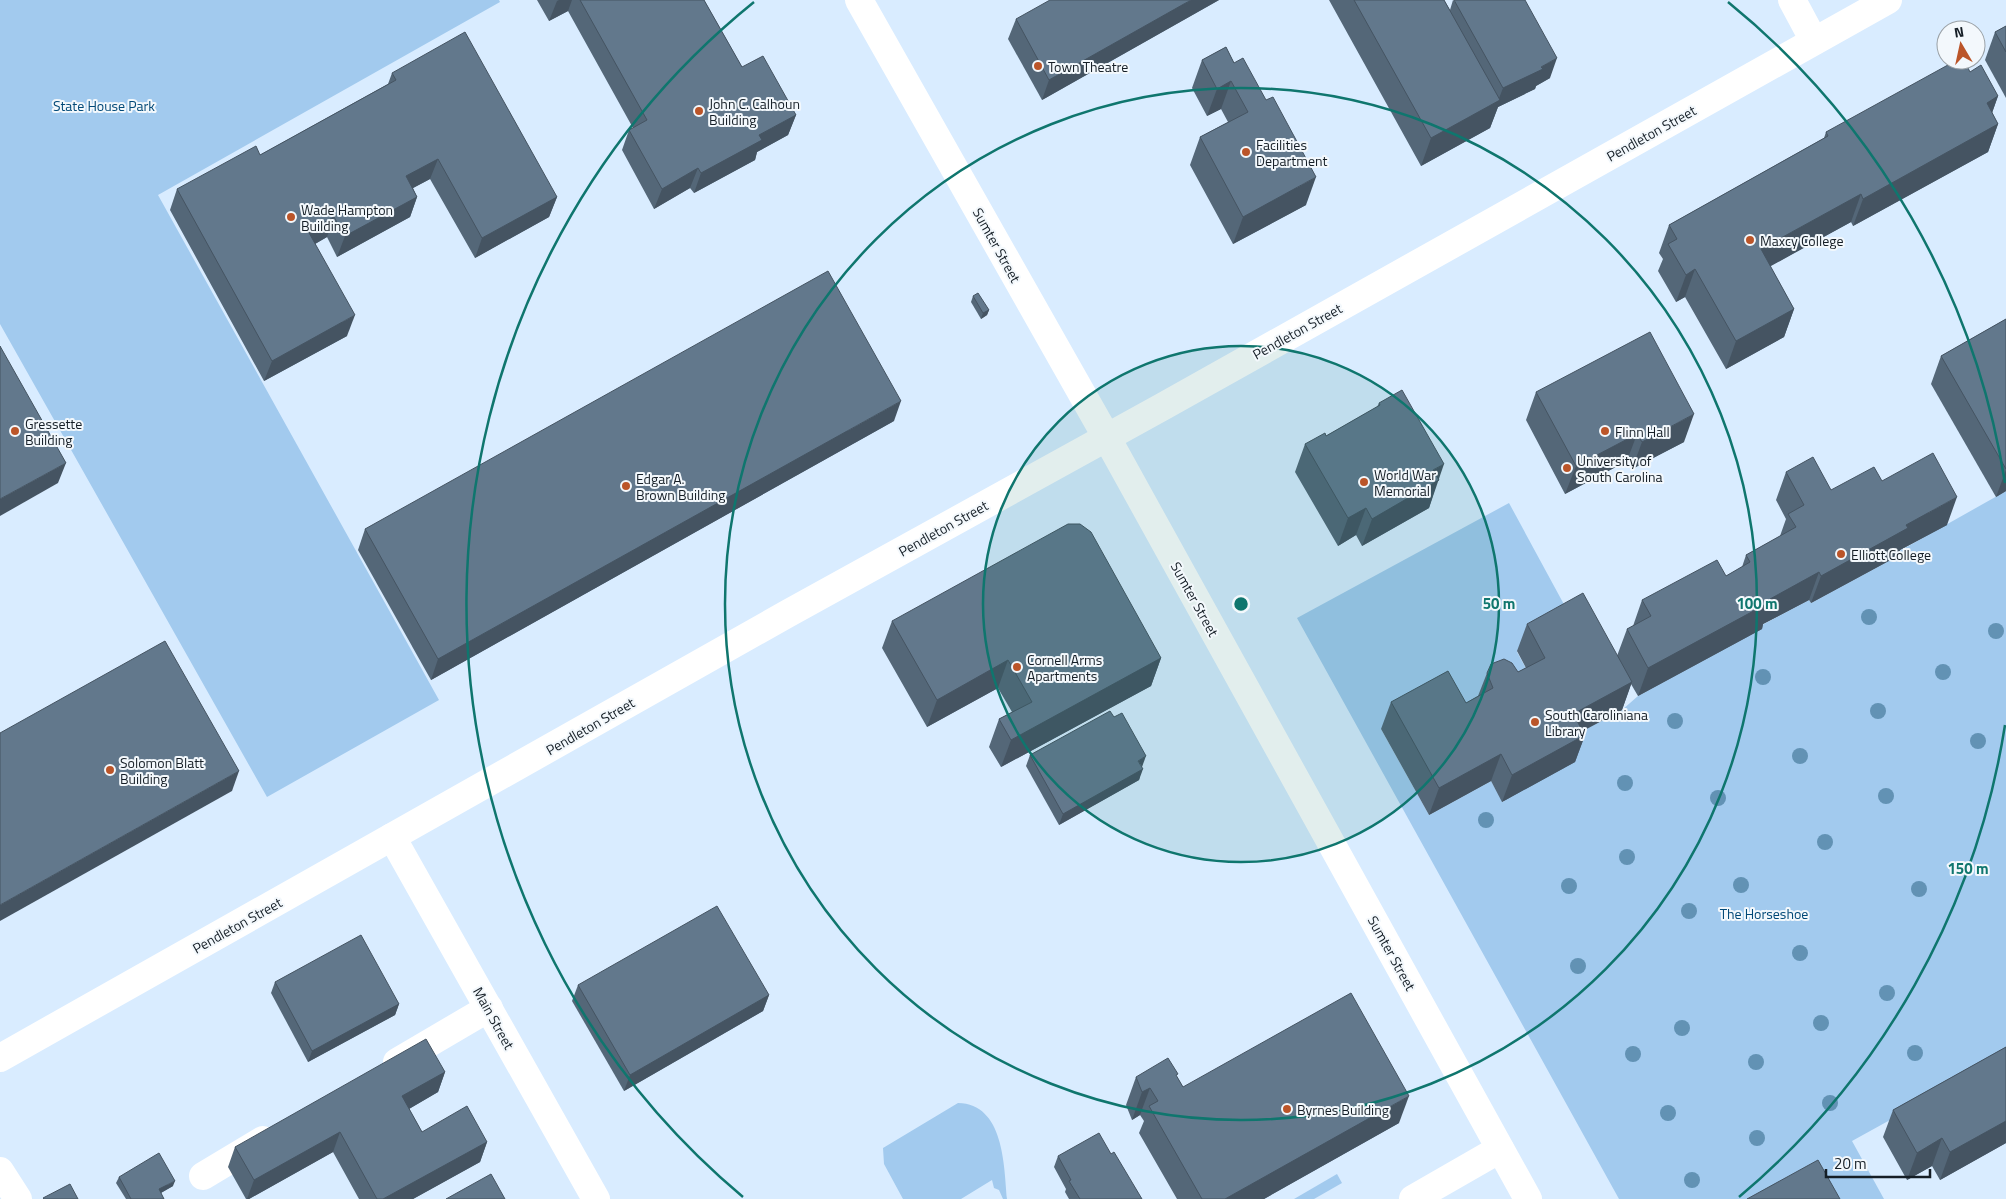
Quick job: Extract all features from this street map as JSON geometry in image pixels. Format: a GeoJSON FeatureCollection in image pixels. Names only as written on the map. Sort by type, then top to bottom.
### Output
{"type":"FeatureCollection","features":[{"type":"Feature","properties":{"kind":"street","name":"Sumter Street"},"geometry":{"type":"LineString","coordinates":[[859,0],[1107,438],[1528,1199]]}},
{"type":"Feature","properties":{"kind":"street"},"geometry":{"type":"LineString","coordinates":[[1792,0],[1814,41]]}},
{"type":"Feature","properties":{"kind":"street","name":"Pendleton Street"},"geometry":{"type":"LineString","coordinates":[[0,1058],[1888,0]]}},
{"type":"Feature","properties":{"kind":"street","name":"Main Street"},"geometry":{"type":"LineString","coordinates":[[392,837],[596,1199]]}},
{"type":"Feature","properties":{"kind":"street"},"geometry":{"type":"LineString","coordinates":[[378,1073],[489,1008]]}},
{"type":"Feature","properties":{"kind":"street"},"geometry":{"type":"LineString","coordinates":[[203,1176],[286,1127]]}},
{"type":"Feature","properties":{"kind":"street"},"geometry":{"type":"LineString","coordinates":[[1413,1199],[1500,1149]]}},
{"type":"Feature","properties":{"kind":"street"},"geometry":{"type":"LineString","coordinates":[[0,1171],[18,1199]]}},
{"type":"Feature","properties":{"kind":"green space","name":"State House Park"},"geometry":{"type":"Polygon","coordinates":[[[0,0],[499,0],[500,2],[158,195],[439,700],[267,797],[0,324],[0,0]]]}},
{"type":"Feature","properties":{"kind":"green space","name":"The Horseshoe"},"geometry":{"type":"Polygon","coordinates":[[[2006,491],[2006,1056],[1852,1141],[1884,1199],[1619,1199],[1297,618],[1509,503],[1573,621],[1517,652],[1535,685],[1481,692],[1477,701],[1381,729],[1429,815],[1491,781],[1503,802],[1563,741],[1622,710],[1638,696],[1761,629],[1760,626],[1809,600],[1811,603],[1898,556],[1896,553],[2006,491]]]}},
{"type":"Feature","properties":{"kind":"green space"},"geometry":{"type":"Polygon","coordinates":[[[958,1103],[973,1106],[985,1114],[993,1125],[999,1139],[1002,1154],[1007,1199],[1003,1199],[999,1190],[994,1188],[992,1180],[961,1199],[903,1199],[884,1164],[883,1148],[958,1103]]]}},
{"type":"Feature","properties":{"kind":"green space"},"geometry":{"type":"Polygon","coordinates":[[[1337,1174],[1342,1183],[1314,1199],[1294,1199],[1337,1174]]]}},
{"type":"Feature","properties":{"kind":"building","name":"John C. Calhoun Building"},"geometry":{"type":"Polygon","coordinates":[[[580,0],[704,0],[742,67],[763,56],[796,115],[759,135],[762,140],[701,173],[698,168],[662,189],[629,130],[647,120],[580,0]]]}},
{"type":"Feature","properties":{"kind":"building"},"geometry":{"type":"Polygon","coordinates":[[[1050,0],[1191,0],[1049,80],[1016,19],[1050,0]]]}},
{"type":"Feature","properties":{"kind":"building"},"geometry":{"type":"Polygon","coordinates":[[[1354,0],[1444,0],[1500,100],[1431,138],[1354,0]]]}},
{"type":"Feature","properties":{"kind":"building"},"geometry":{"type":"Polygon","coordinates":[[[1454,0],[1525,0],[1557,58],[1541,67],[1543,69],[1503,88],[1454,0]]]}},
{"type":"Feature","properties":{"kind":"building"},"geometry":{"type":"Polygon","coordinates":[[[2006,26],[2006,52],[1995,32],[2006,26]]]}},
{"type":"Feature","properties":{"kind":"building","name":"Wade Hampton Building"},"geometry":{"type":"Polygon","coordinates":[[[465,32],[557,197],[482,238],[438,159],[406,176],[417,197],[345,236],[334,217],[308,231],[355,315],[272,361],[177,189],[256,146],[260,155],[396,80],[392,73],[465,32]]]}},
{"type":"Feature","properties":{"kind":"building"},"geometry":{"type":"Polygon","coordinates":[[[1226,47],[1234,63],[1243,58],[1266,100],[1273,97],[1316,177],[1243,217],[1200,137],[1248,112],[1231,81],[1217,89],[1202,60],[1226,47]]]}},
{"type":"Feature","properties":{"kind":"building","name":"Maxcy College"},"geometry":{"type":"Polygon","coordinates":[[[1939,70],[1969,70],[1970,72],[1973,70],[1984,70],[1998,96],[1987,103],[1998,124],[1863,199],[1861,194],[1761,249],[1794,309],[1736,341],[1695,269],[1686,275],[1668,244],[1677,239],[1669,225],[1828,136],[1826,132],[1939,70]]]}},
{"type":"Feature","properties":{"kind":"building","name":"Edgar A. Brown Building"},"geometry":{"type":"Polygon","coordinates":[[[828,271],[901,401],[438,659],[365,529],[828,271]]]}},
{"type":"Feature","properties":{"kind":"building"},"geometry":{"type":"Polygon","coordinates":[[[978,293],[989,310],[983,313],[973,296],[978,293]]]}},
{"type":"Feature","properties":{"kind":"building"},"geometry":{"type":"Polygon","coordinates":[[[2006,319],[2006,469],[1941,356],[2006,319]]]}},
{"type":"Feature","properties":{"kind":"building","name":"Flinn Hall"},"geometry":{"type":"Polygon","coordinates":[[[1650,332],[1694,414],[1642,442],[1637,434],[1576,466],[1536,392],[1650,332]]]}},
{"type":"Feature","properties":{"kind":"building","name":"Gressette Building"},"geometry":{"type":"Polygon","coordinates":[[[0,346],[66,463],[0,499],[0,346]]]}},
{"type":"Feature","properties":{"kind":"building","name":"World War Memorial"},"geometry":{"type":"Polygon","coordinates":[[[1402,390],[1444,464],[1433,470],[1439,480],[1372,519],[1366,508],[1348,518],[1305,444],[1325,433],[1326,436],[1402,390]]]}},
{"type":"Feature","properties":{"kind":"building"},"geometry":{"type":"Polygon","coordinates":[[[1933,453],[1957,497],[1906,525],[1908,528],[1821,576],[1819,572],[1770,599],[1772,601],[1648,668],[1627,629],[1651,616],[1642,600],[1717,560],[1726,576],[1750,562],[1746,555],[1796,527],[1788,514],[1804,505],[1786,472],[1813,457],[1831,490],[1874,467],[1882,481],[1933,453]]]}},
{"type":"Feature","properties":{"kind":"building","name":"Cornell Arms Apartments"},"geometry":{"type":"Polygon","coordinates":[[[1068,524],[1080,524],[1091,532],[1161,658],[1011,740],[999,719],[1032,702],[1008,660],[937,700],[892,621],[1068,524]]]}},
{"type":"Feature","properties":{"kind":"building","name":"South Caroliniana Library"},"geometry":{"type":"Polygon","coordinates":[[[1583,593],[1632,682],[1573,714],[1585,735],[1512,775],[1501,754],[1439,788],[1391,702],[1448,671],[1466,703],[1493,688],[1487,673],[1491,664],[1504,659],[1512,663],[1518,672],[1545,658],[1527,624],[1583,593]]]}},
{"type":"Feature","properties":{"kind":"building","name":"Solomon Blatt Building"},"geometry":{"type":"Polygon","coordinates":[[[165,641],[239,771],[0,905],[0,733],[165,641]]]}},
{"type":"Feature","properties":{"kind":"building"},"geometry":{"type":"Polygon","coordinates":[[[1110,711],[1114,717],[1122,713],[1146,756],[1138,761],[1143,769],[1063,814],[1030,755],[1110,711]]]}},
{"type":"Feature","properties":{"kind":"building"},"geometry":{"type":"Polygon","coordinates":[[[717,906],[769,995],[630,1075],[578,985],[717,906]]]}},
{"type":"Feature","properties":{"kind":"building"},"geometry":{"type":"Polygon","coordinates":[[[361,935],[399,1004],[312,1051],[275,982],[361,935]]]}},
{"type":"Feature","properties":{"kind":"building","name":"Byrnes Building"},"geometry":{"type":"Polygon","coordinates":[[[1351,993],[1409,1096],[1225,1199],[1202,1199],[1149,1106],[1158,1101],[1150,1088],[1142,1092],[1136,1077],[1168,1058],[1178,1074],[1176,1075],[1183,1087],[1351,993]]]}},
{"type":"Feature","properties":{"kind":"building"},"geometry":{"type":"Polygon","coordinates":[[[426,1039],[445,1072],[402,1096],[422,1132],[467,1106],[487,1142],[383,1199],[377,1199],[340,1132],[254,1180],[235,1147],[426,1039]]]}},
{"type":"Feature","properties":{"kind":"building"},"geometry":{"type":"Polygon","coordinates":[[[2006,1047],[2006,1121],[1950,1152],[1942,1138],[1917,1153],[1893,1110],[2006,1047]]]}},
{"type":"Feature","properties":{"kind":"building"},"geometry":{"type":"Polygon","coordinates":[[[1099,1133],[1111,1154],[1114,1152],[1142,1199],[1080,1199],[1069,1181],[1071,1180],[1058,1156],[1099,1133]]]}},
{"type":"Feature","properties":{"kind":"building"},"geometry":{"type":"Polygon","coordinates":[[[159,1153],[175,1181],[159,1189],[164,1199],[131,1199],[119,1177],[159,1153]]]}},
{"type":"Feature","properties":{"kind":"building"},"geometry":{"type":"Polygon","coordinates":[[[1818,1160],[1840,1199],[1747,1199],[1818,1160]]]}},
{"type":"Feature","properties":{"kind":"building"},"geometry":{"type":"Polygon","coordinates":[[[491,1174],[505,1199],[446,1199],[491,1174]]]}},
{"type":"Feature","properties":{"kind":"building"},"geometry":{"type":"Polygon","coordinates":[[[70,1184],[78,1199],[43,1198],[70,1184]]]}},
{"type":"Feature","properties":{"kind":"place","name":"Town Theatre"},"geometry":{"type":"Point","coordinates":[1038,66]}},
{"type":"Feature","properties":{"kind":"place","name":"John C. Calhoun Building"},"geometry":{"type":"Point","coordinates":[699,111]}},
{"type":"Feature","properties":{"kind":"place","name":"Facilities Department"},"geometry":{"type":"Point","coordinates":[1246,152]}},
{"type":"Feature","properties":{"kind":"place","name":"Wade Hampton Building"},"geometry":{"type":"Point","coordinates":[291,217]}},
{"type":"Feature","properties":{"kind":"place","name":"Maxcy College"},"geometry":{"type":"Point","coordinates":[1750,240]}},
{"type":"Feature","properties":{"kind":"place","name":"Gressette Building"},"geometry":{"type":"Point","coordinates":[15,431]}},
{"type":"Feature","properties":{"kind":"place","name":"Flinn Hall"},"geometry":{"type":"Point","coordinates":[1605,431]}},
{"type":"Feature","properties":{"kind":"place","name":"University of South Carolina"},"geometry":{"type":"Point","coordinates":[1567,468]}},
{"type":"Feature","properties":{"kind":"place","name":"World War Memorial"},"geometry":{"type":"Point","coordinates":[1364,482]}},
{"type":"Feature","properties":{"kind":"place","name":"Edgar A. Brown Building"},"geometry":{"type":"Point","coordinates":[626,486]}},
{"type":"Feature","properties":{"kind":"place","name":"Elliott College"},"geometry":{"type":"Point","coordinates":[1841,554]}},
{"type":"Feature","properties":{"kind":"place","name":"Cornell Arms Apartments"},"geometry":{"type":"Point","coordinates":[1017,667]}},
{"type":"Feature","properties":{"kind":"place","name":"South Caroliniana Library"},"geometry":{"type":"Point","coordinates":[1535,722]}},
{"type":"Feature","properties":{"kind":"place","name":"Solomon Blatt Building"},"geometry":{"type":"Point","coordinates":[110,770]}},
{"type":"Feature","properties":{"kind":"place","name":"Byrnes Building"},"geometry":{"type":"Point","coordinates":[1287,1109]}}]}
